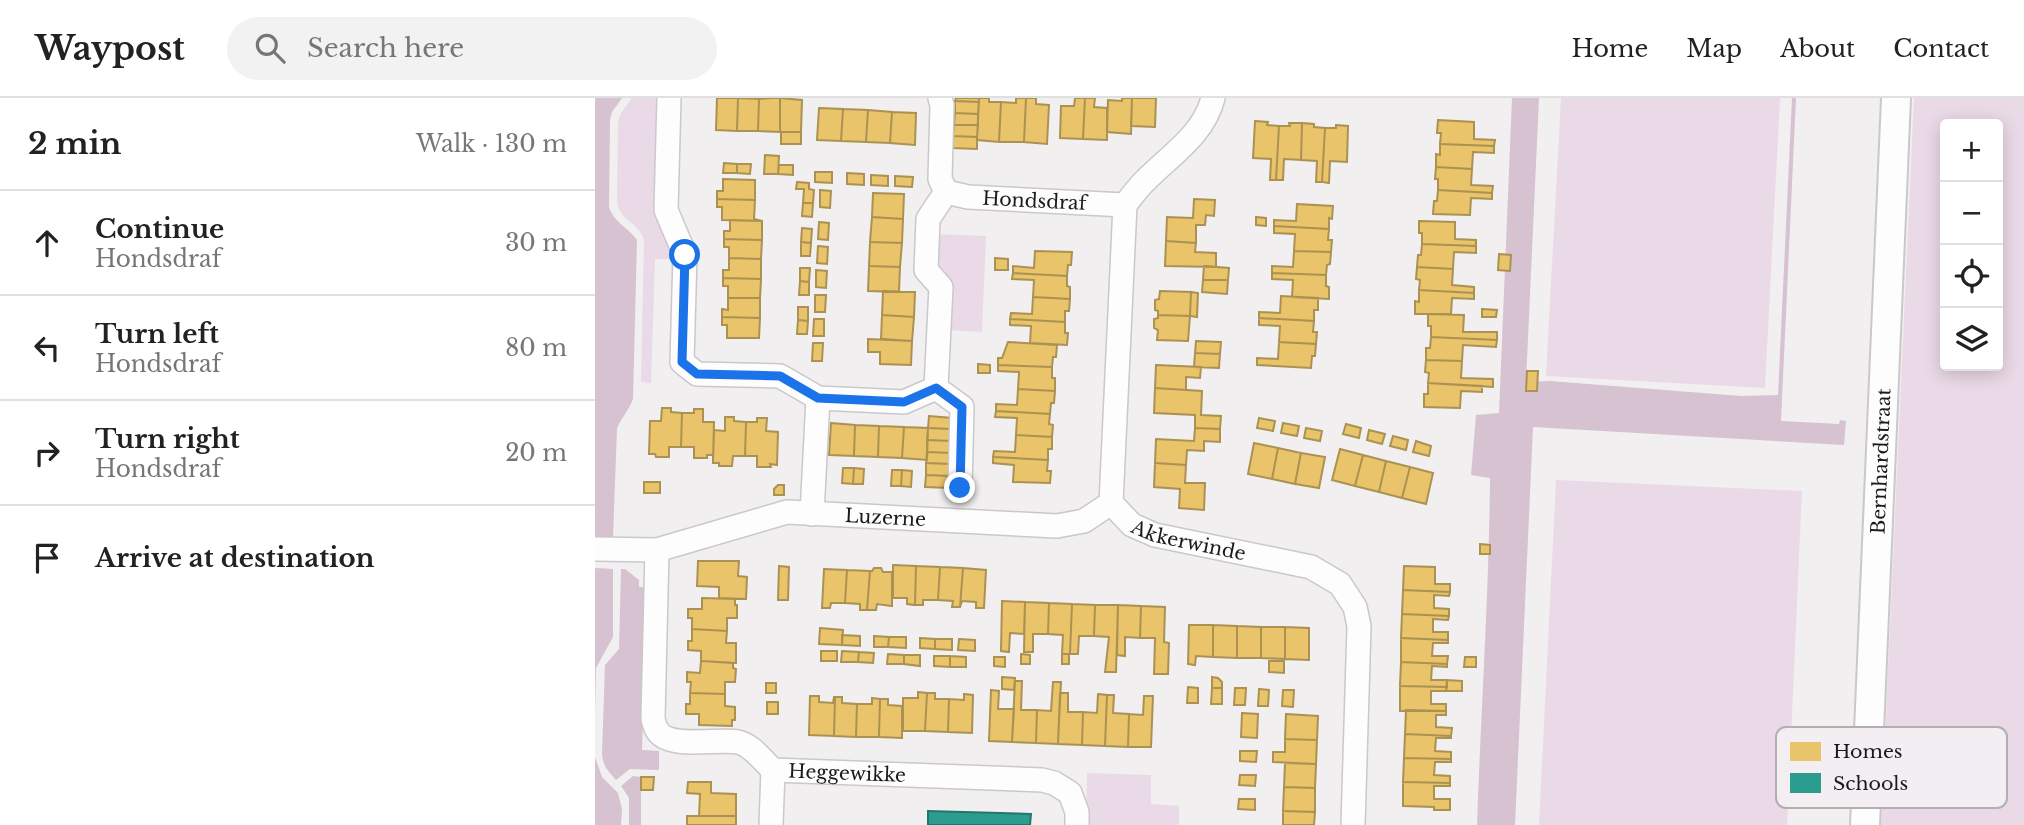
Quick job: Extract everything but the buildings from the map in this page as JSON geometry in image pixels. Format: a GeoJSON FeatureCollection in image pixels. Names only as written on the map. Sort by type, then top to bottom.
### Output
{"type":"FeatureCollection","features":[{"type":"Feature","properties":{"kind":"street"},"geometry":{"type":"LineString","coordinates":[[669,98],[666,210],[685,255],[682,362],[697,374],[780,376],[818,398],[904,402],[936,388]]}},
{"type":"Feature","properties":{"kind":"street"},"geometry":{"type":"LineString","coordinates":[[936,388],[941,288],[926,270],[928,219],[946,192],[940,179],[940,98]]}},
{"type":"Feature","properties":{"kind":"street"},"geometry":{"type":"LineString","coordinates":[[1125,205],[1145,181],[1193,136],[1206,118],[1213,98]]}},
{"type":"Feature","properties":{"kind":"street","name":"Bernhardstraat"},"geometry":{"type":"LineString","coordinates":[[1868,727],[1896,98]]}},
{"type":"Feature","properties":{"kind":"street","name":"Hondsdraf"},"geometry":{"type":"LineString","coordinates":[[946,192],[968,197],[1125,205]]}},
{"type":"Feature","properties":{"kind":"street","name":"Akkerwinde"},"geometry":{"type":"LineString","coordinates":[[1125,205],[1111,503],[1132,525],[1155,535],[1311,567],[1339,584],[1355,607],[1359,626],[1353,825]]}},
{"type":"Feature","properties":{"kind":"street"},"geometry":{"type":"LineString","coordinates":[[936,388],[962,407],[960,488]]}},
{"type":"Feature","properties":{"kind":"street"},"geometry":{"type":"LineString","coordinates":[[812,514],[818,398]]}},
{"type":"Feature","properties":{"kind":"street","name":"Luzerne"},"geometry":{"type":"LineString","coordinates":[[595,549],[657,550],[787,512],[1057,526],[1084,521],[1111,503]]}},
{"type":"Feature","properties":{"kind":"street","name":"Heggewikke"},"geometry":{"type":"LineString","coordinates":[[657,550],[653,719],[657,731],[666,738],[680,741],[738,742],[748,746],[773,770],[1042,780],[1070,793],[1077,812],[1077,825]]}},
{"type":"Feature","properties":{"kind":"street"},"geometry":{"type":"LineString","coordinates":[[771,825],[773,770]]}},
{"type":"Feature","properties":{"kind":"shaded area"},"geometry":{"type":"Polygon","coordinates":[[[595,98],[622,98],[610,120],[609,207],[614,217],[637,240],[633,399],[617,428],[613,537],[595,537],[595,98]]]}},
{"type":"Feature","properties":{"kind":"shaded area"},"geometry":{"type":"Polygon","coordinates":[[[632,98],[659,98],[675,259],[655,259],[651,383],[641,382],[644,240],[638,229],[621,213],[617,201],[618,121],[632,98]]]}},
{"type":"Feature","properties":{"kind":"shaded area"},"geometry":{"type":"Polygon","coordinates":[[[1512,98],[1539,98],[1526,382],[1550,381],[1741,396],[1778,395],[1792,98],[1796,98],[1781,421],[1839,424],[1840,420],[1846,421],[1844,445],[1533,427],[1515,825],[1477,825],[1490,478],[1471,475],[1476,415],[1499,413],[1512,98]]]}},
{"type":"Feature","properties":{"kind":"shaded area"},"geometry":{"type":"Polygon","coordinates":[[[1561,98],[1780,98],[1765,388],[1546,376],[1561,98]]]}},
{"type":"Feature","properties":{"kind":"shaded area"},"geometry":{"type":"Polygon","coordinates":[[[1914,98],[2024,98],[2024,825],[1881,825],[1882,808],[2007,808],[2007,727],[1885,727],[1914,98]]]}},
{"type":"Feature","properties":{"kind":"shaded area"},"geometry":{"type":"Polygon","coordinates":[[[936,234],[986,236],[982,332],[948,330],[935,269],[936,234]]]}},
{"type":"Feature","properties":{"kind":"shaded area"},"geometry":{"type":"Polygon","coordinates":[[[1556,480],[1802,491],[1791,727],[1776,727],[1776,808],[1788,808],[1787,825],[1539,825],[1556,480]]]}},
{"type":"Feature","properties":{"kind":"shaded area"},"geometry":{"type":"Polygon","coordinates":[[[595,568],[613,569],[613,637],[596,668],[595,716],[595,568]]]}},
{"type":"Feature","properties":{"kind":"shaded area"},"geometry":{"type":"Polygon","coordinates":[[[621,569],[639,580],[639,587],[647,587],[642,750],[659,751],[659,770],[630,769],[616,780],[608,771],[602,754],[605,665],[619,649],[621,569]]]}},
{"type":"Feature","properties":{"kind":"shaded area"},"geometry":{"type":"Polygon","coordinates":[[[595,757],[602,777],[618,793],[622,809],[621,825],[595,825],[595,757]]]}},
{"type":"Feature","properties":{"kind":"shaded area"},"geometry":{"type":"Polygon","coordinates":[[[1087,773],[1151,775],[1151,804],[1179,806],[1179,823],[1089,825],[1086,820],[1087,773]]]}},
{"type":"Feature","properties":{"kind":"shaded area"},"geometry":{"type":"Polygon","coordinates":[[[633,776],[641,777],[641,825],[629,825],[629,798],[621,786],[633,776]]]}},
{"type":"Feature","properties":{"kind":"route"},"geometry":{"type":"LineString","coordinates":[[685,255],[682,362],[697,374],[780,376],[818,398],[904,402],[936,388],[962,407],[960,488]]}}]}
